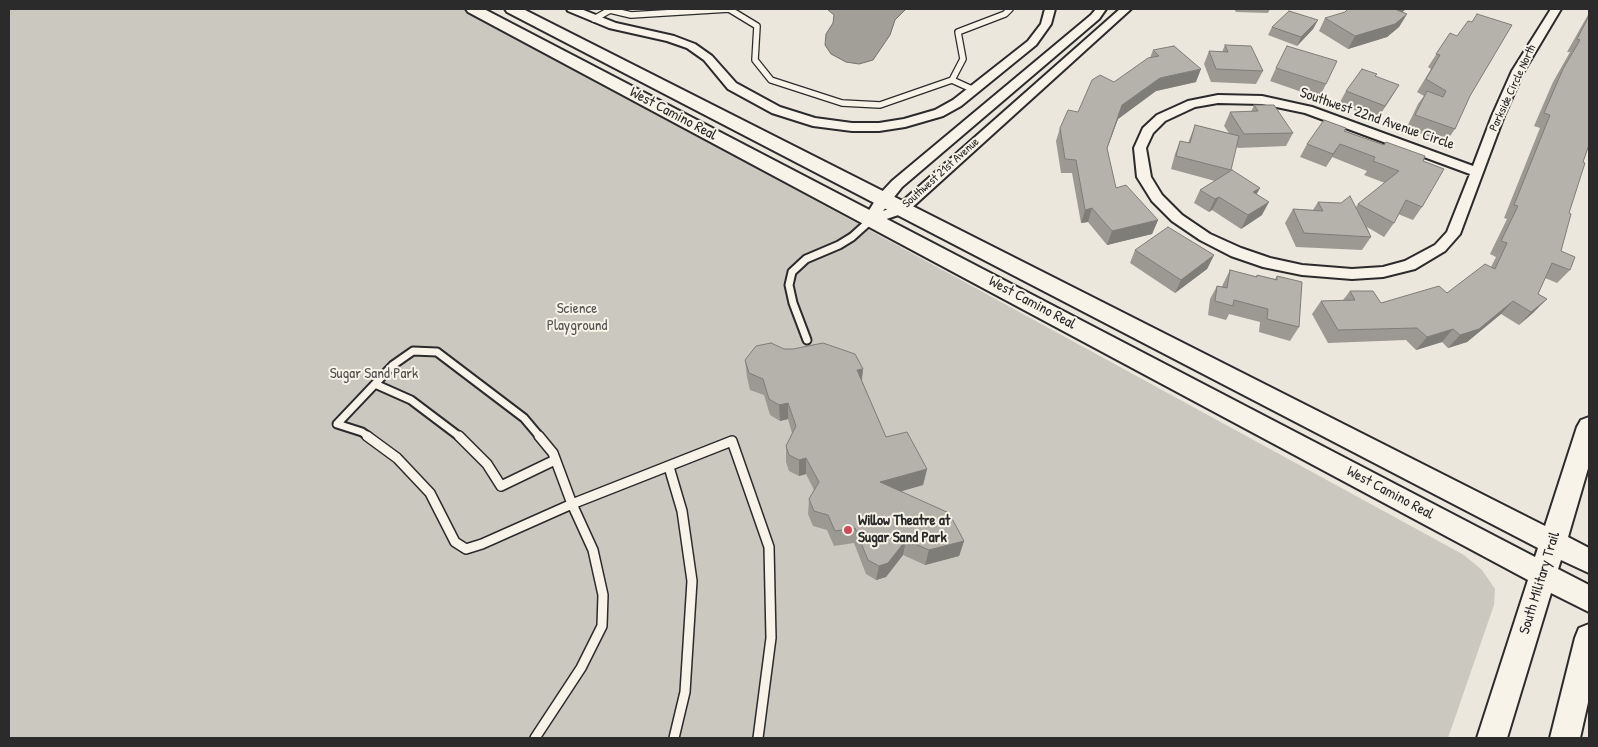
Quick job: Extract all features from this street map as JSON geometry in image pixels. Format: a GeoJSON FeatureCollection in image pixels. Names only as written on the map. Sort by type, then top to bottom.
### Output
{"type":"FeatureCollection","features":[{"type":"Feature","properties":{"kind":"street","name":"West Camino Real"},"geometry":{"type":"LineString","coordinates":[[473,9],[1589,599]]}},
{"type":"Feature","properties":{"kind":"street","name":"West Camino Real"},"geometry":{"type":"LineString","coordinates":[[512,9],[1589,561]]}},
{"type":"Feature","properties":{"kind":"street"},"geometry":{"type":"LineString","coordinates":[[572,9],[614,26],[670,38],[691,46],[708,58],[726,79],[741,92],[787,114],[813,122],[852,127],[905,123],[939,113],[957,103],[1038,37],[1046,24],[1050,9]]}},
{"type":"Feature","properties":{"kind":"street","name":"Southwest 21st Avenue"},"geometry":{"type":"LineString","coordinates":[[872,219],[883,199],[897,184],[1095,17],[1101,9]]}},
{"type":"Feature","properties":{"kind":"street","name":"Southwest 21st Avenue"},"geometry":{"type":"LineString","coordinates":[[872,219],[902,209],[1126,9]]}},
{"type":"Feature","properties":{"kind":"street","name":"Parkside Circle North"},"geometry":{"type":"LineString","coordinates":[[1476,172],[1518,72],[1556,9]]}},
{"type":"Feature","properties":{"kind":"street","name":"Southwest 22nd Avenue Circle"},"geometry":{"type":"LineString","coordinates":[[1247,99],[1277,102],[1308,110],[1476,172],[1457,226],[1440,248],[1421,260],[1397,269],[1368,273],[1336,274],[1268,263],[1236,252],[1204,237],[1177,218],[1157,198],[1144,177],[1140,157],[1143,139],[1147,132],[1170,112],[1204,101],[1247,99]]}},
{"type":"Feature","properties":{"kind":"street","name":"South Military Trail"},"geometry":{"type":"LineString","coordinates":[[1492,738],[1589,427]]}},
{"type":"Feature","properties":{"kind":"street"},"geometry":{"type":"LineString","coordinates":[[1565,738],[1589,638]]}},
{"type":"Feature","properties":{"kind":"lane"},"geometry":{"type":"LineString","coordinates":[[594,19],[610,9],[631,15],[730,9],[757,26],[755,60],[771,80],[842,104],[880,105],[952,80],[963,59],[958,32],[1005,14],[1010,9]]}},
{"type":"Feature","properties":{"kind":"lane"},"geometry":{"type":"LineString","coordinates":[[952,80],[974,90]]}},
{"type":"Feature","properties":{"kind":"lane"},"geometry":{"type":"LineString","coordinates":[[807,340],[793,303],[789,285],[792,272],[806,260],[852,237],[872,219]]}},
{"type":"Feature","properties":{"kind":"lane"},"geometry":{"type":"LineString","coordinates":[[535,738],[581,668],[602,626],[603,595],[593,550],[572,504],[556,460],[524,418],[437,352],[413,351],[393,365],[337,424],[362,432],[397,458],[430,493],[455,542],[466,549],[482,544],[572,504],[732,441],[768,547],[771,638],[758,738]]}},
{"type":"Feature","properties":{"kind":"lane"},"geometry":{"type":"LineString","coordinates":[[375,384],[411,400],[454,431],[487,464],[502,486],[556,460]]}},
{"type":"Feature","properties":{"kind":"lane"},"geometry":{"type":"LineString","coordinates":[[669,467],[682,511],[692,581],[685,692],[674,738]]}},
{"type":"Feature","properties":{"kind":"green space","name":"Sugar Sand Park"},"geometry":{"type":"Polygon","coordinates":[[[9,9],[465,9],[1464,555],[1482,570],[1495,589],[1494,605],[1448,738],[9,738],[9,9]]]}},
{"type":"Feature","properties":{"kind":"shaded area"},"geometry":{"type":"Polygon","coordinates":[[[827,9],[906,9],[895,20],[890,35],[873,60],[859,64],[846,62],[831,54],[825,45],[826,34],[833,23],[834,15],[827,9]]]}},
{"type":"Feature","properties":{"kind":"building"},"geometry":{"type":"Polygon","coordinates":[[[1348,9],[1398,9],[1407,14],[1395,24],[1355,36],[1325,18],[1345,12],[1348,9]]]}},
{"type":"Feature","properties":{"kind":"building"},"geometry":{"type":"Polygon","coordinates":[[[1289,11],[1318,20],[1301,37],[1272,27],[1289,11]]]}},
{"type":"Feature","properties":{"kind":"building"},"geometry":{"type":"Polygon","coordinates":[[[1477,14],[1512,25],[1470,96],[1455,129],[1415,115],[1427,91],[1443,97],[1446,91],[1426,79],[1440,55],[1436,54],[1450,33],[1457,36],[1468,21],[1472,22],[1477,14]]]}},
{"type":"Feature","properties":{"kind":"building"},"geometry":{"type":"Polygon","coordinates":[[[1589,16],[1589,145],[1569,213],[1571,214],[1561,251],[1575,257],[1570,270],[1552,263],[1538,294],[1547,299],[1531,312],[1513,301],[1479,329],[1460,335],[1453,329],[1427,337],[1417,328],[1338,330],[1321,301],[1355,300],[1350,291],[1373,291],[1381,303],[1439,286],[1447,293],[1485,264],[1495,269],[1507,243],[1501,241],[1518,206],[1514,205],[1550,115],[1544,113],[1563,69],[1580,40],[1577,39],[1589,16]]]}},
{"type":"Feature","properties":{"kind":"building"},"geometry":{"type":"Polygon","coordinates":[[[1225,45],[1251,46],[1263,71],[1216,69],[1209,51],[1228,52],[1225,45]]]}},
{"type":"Feature","properties":{"kind":"building"},"geometry":{"type":"Polygon","coordinates":[[[1174,46],[1201,69],[1160,78],[1122,105],[1107,148],[1116,188],[1126,185],[1158,220],[1112,231],[1092,208],[1085,210],[1076,160],[1065,159],[1060,128],[1068,110],[1078,112],[1092,80],[1100,75],[1114,82],[1148,58],[1159,56],[1153,50],[1174,46]]]}},
{"type":"Feature","properties":{"kind":"building"},"geometry":{"type":"Polygon","coordinates":[[[1287,46],[1337,61],[1326,84],[1276,68],[1287,46]]]}},
{"type":"Feature","properties":{"kind":"building"},"geometry":{"type":"Polygon","coordinates":[[[1362,69],[1399,85],[1385,106],[1346,91],[1362,69]]]}},
{"type":"Feature","properties":{"kind":"building"},"geometry":{"type":"Polygon","coordinates":[[[1254,105],[1274,105],[1293,133],[1244,134],[1230,112],[1258,111],[1254,105]]]}},
{"type":"Feature","properties":{"kind":"building"},"geometry":{"type":"Polygon","coordinates":[[[1324,120],[1346,128],[1344,131],[1384,145],[1386,142],[1425,156],[1423,161],[1444,169],[1422,207],[1406,200],[1394,223],[1358,204],[1399,171],[1373,161],[1375,157],[1340,144],[1333,154],[1307,144],[1324,120]]]}},
{"type":"Feature","properties":{"kind":"building"},"geometry":{"type":"Polygon","coordinates":[[[1195,125],[1239,136],[1231,170],[1176,156],[1180,141],[1190,143],[1195,125]]]}},
{"type":"Feature","properties":{"kind":"building"},"geometry":{"type":"Polygon","coordinates":[[[1232,170],[1260,188],[1253,192],[1269,202],[1248,215],[1219,197],[1215,199],[1200,190],[1232,170]]]}},
{"type":"Feature","properties":{"kind":"building"},"geometry":{"type":"Polygon","coordinates":[[[1350,196],[1371,237],[1304,233],[1293,209],[1323,211],[1318,202],[1341,203],[1350,196]]]}},
{"type":"Feature","properties":{"kind":"building"},"geometry":{"type":"Polygon","coordinates":[[[1168,227],[1214,255],[1181,280],[1135,250],[1168,227]]]}},
{"type":"Feature","properties":{"kind":"building"},"geometry":{"type":"Polygon","coordinates":[[[1230,270],[1257,277],[1257,275],[1277,280],[1277,276],[1302,282],[1299,327],[1267,319],[1268,309],[1234,300],[1233,306],[1215,301],[1217,286],[1227,288],[1230,270]]]}},
{"type":"Feature","properties":{"kind":"building"},"geometry":{"type":"Polygon","coordinates":[[[771,343],[784,349],[793,349],[823,343],[855,354],[863,369],[857,370],[886,437],[907,432],[927,469],[880,482],[949,513],[964,541],[929,550],[906,540],[888,563],[879,566],[868,560],[855,528],[835,531],[828,515],[814,511],[809,499],[819,482],[806,458],[799,460],[789,455],[786,446],[796,426],[788,403],[779,405],[769,399],[763,379],[749,373],[745,360],[756,346],[771,343]]]}},
{"type":"Feature","properties":{"kind":"place","name":"Willow Theatre at Sugar Sand Park"},"geometry":{"type":"Point","coordinates":[848,530]}},
{"type":"Feature","properties":{"kind":"park label","name":"Science Playground"},"geometry":{"type":"Point","coordinates":[577,318]}}]}
